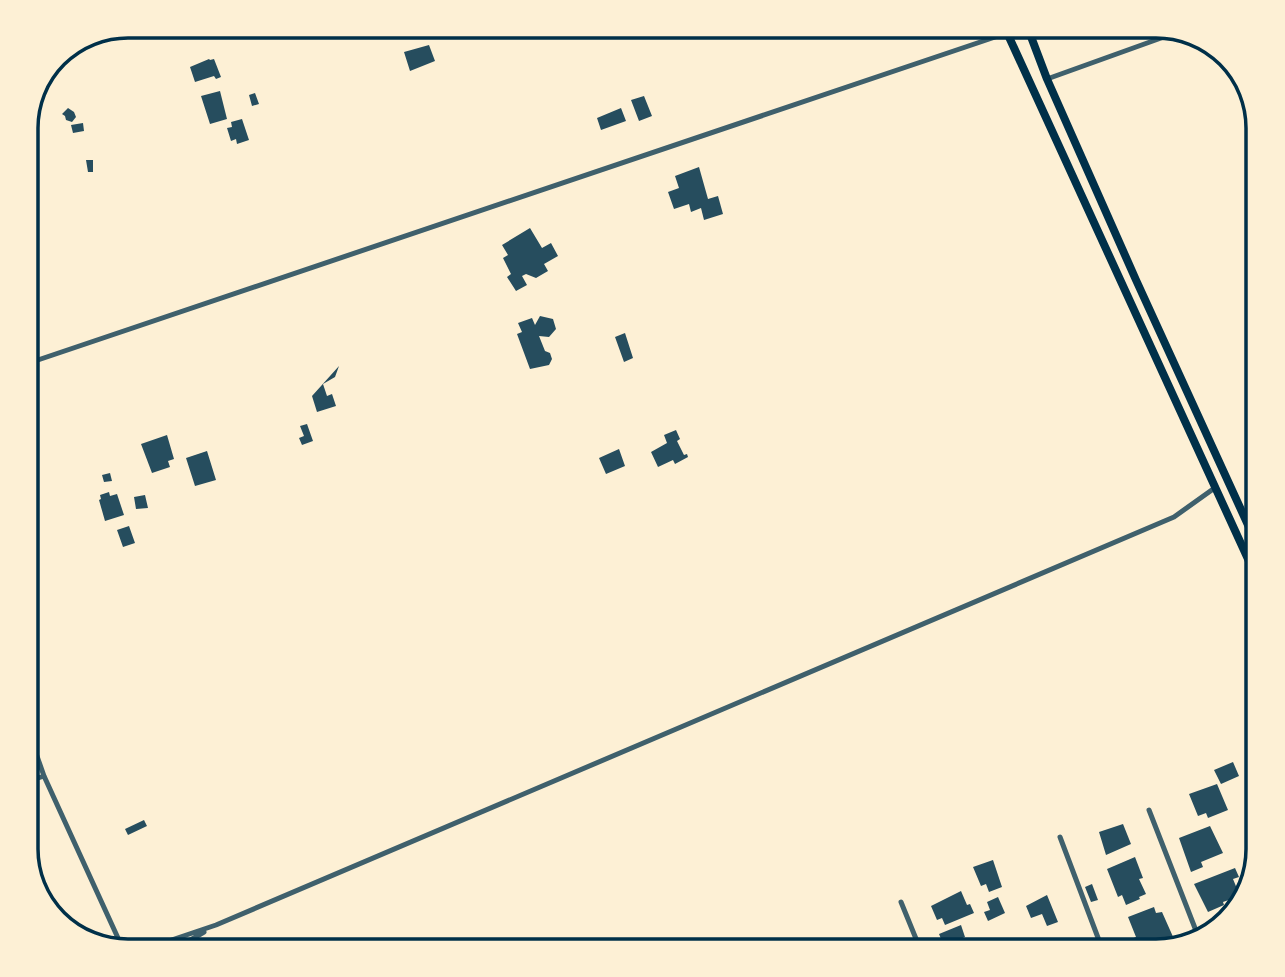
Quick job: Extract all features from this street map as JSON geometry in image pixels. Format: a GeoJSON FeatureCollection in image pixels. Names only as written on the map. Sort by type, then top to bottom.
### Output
{"type":"FeatureCollection","features":[{"type":"Feature","properties":{"kind":"main road"},"geometry":{"type":"LineString","coordinates":[[1010,39],[1246,554]]}},
{"type":"Feature","properties":{"kind":"main road"},"geometry":{"type":"LineString","coordinates":[[1032,39],[1047,79],[1246,519]]}},
{"type":"Feature","properties":{"kind":"street"},"geometry":{"type":"LineString","coordinates":[[39,360],[980,39]]}},
{"type":"Feature","properties":{"kind":"street"},"geometry":{"type":"LineString","coordinates":[[1047,79],[1158,39]]}},
{"type":"Feature","properties":{"kind":"street"},"geometry":{"type":"LineString","coordinates":[[175,939],[216,925],[1174,517],[1216,487]]}},
{"type":"Feature","properties":{"kind":"street"},"geometry":{"type":"LineString","coordinates":[[39,762],[118,938]]}},
{"type":"Feature","properties":{"kind":"street"},"geometry":{"type":"LineString","coordinates":[[39,778],[44,776]]}},
{"type":"Feature","properties":{"kind":"street"},"geometry":{"type":"LineString","coordinates":[[1149,810],[1195,929]]}},
{"type":"Feature","properties":{"kind":"street"},"geometry":{"type":"LineString","coordinates":[[1060,837],[1098,939]]}},
{"type":"Feature","properties":{"kind":"street"},"geometry":{"type":"LineString","coordinates":[[901,902],[916,939]]}},
{"type":"Feature","properties":{"kind":"street"},"geometry":{"type":"LineString","coordinates":[[192,939],[216,925]]}},
{"type":"Feature","properties":{"kind":"building"},"geometry":{"type":"Polygon","coordinates":[[[429,45],[435,61],[410,71],[404,52],[429,45]]]}},
{"type":"Feature","properties":{"kind":"building"},"geometry":{"type":"Polygon","coordinates":[[[214,59],[221,77],[216,79],[214,76],[195,82],[190,67],[214,59]]]}},
{"type":"Feature","properties":{"kind":"building"},"geometry":{"type":"Polygon","coordinates":[[[220,91],[227,119],[210,124],[201,96],[220,91]]]}},
{"type":"Feature","properties":{"kind":"building"},"geometry":{"type":"Polygon","coordinates":[[[255,93],[259,104],[252,106],[249,95],[255,93]]]}},
{"type":"Feature","properties":{"kind":"building"},"geometry":{"type":"Polygon","coordinates":[[[644,96],[652,116],[639,121],[631,100],[644,96]]]}},
{"type":"Feature","properties":{"kind":"building"},"geometry":{"type":"Polygon","coordinates":[[[68,108],[76,117],[72,122],[66,120],[62,114],[68,108]]]}},
{"type":"Feature","properties":{"kind":"building"},"geometry":{"type":"Polygon","coordinates":[[[621,108],[626,121],[601,130],[597,118],[621,108]]]}},
{"type":"Feature","properties":{"kind":"building"},"geometry":{"type":"Polygon","coordinates":[[[242,119],[249,140],[237,144],[236,139],[231,141],[227,128],[232,127],[231,122],[242,119]]]}},
{"type":"Feature","properties":{"kind":"building"},"geometry":{"type":"Polygon","coordinates":[[[83,123],[84,131],[73,133],[71,125],[83,123]]]}},
{"type":"Feature","properties":{"kind":"building"},"geometry":{"type":"Polygon","coordinates":[[[86,160],[93,160],[93,172],[88,172],[86,160]]]}},
{"type":"Feature","properties":{"kind":"building"},"geometry":{"type":"Polygon","coordinates":[[[699,167],[708,199],[718,196],[723,214],[704,220],[701,208],[691,212],[689,204],[674,209],[668,192],[679,188],[675,176],[699,167]]]}},
{"type":"Feature","properties":{"kind":"building"},"geometry":{"type":"Polygon","coordinates":[[[530,228],[542,248],[551,243],[558,256],[544,264],[548,271],[536,278],[526,274],[522,276],[527,285],[516,291],[507,277],[511,274],[503,258],[508,255],[502,245],[530,228]]]}},
{"type":"Feature","properties":{"kind":"building"},"geometry":{"type":"Polygon","coordinates":[[[540,316],[553,319],[556,329],[549,337],[539,336],[545,351],[550,353],[552,359],[549,365],[530,369],[517,334],[522,332],[518,323],[532,318],[535,325],[540,316]]]}},
{"type":"Feature","properties":{"kind":"building"},"geometry":{"type":"Polygon","coordinates":[[[625,333],[633,358],[624,362],[615,337],[625,333]]]}},
{"type":"Feature","properties":{"kind":"building"},"geometry":{"type":"Polygon","coordinates":[[[339,366],[335,377],[323,384],[327,396],[332,394],[336,406],[317,412],[312,396],[339,366]]]}},
{"type":"Feature","properties":{"kind":"building"},"geometry":{"type":"Polygon","coordinates":[[[307,424],[313,441],[302,445],[299,438],[304,436],[300,426],[307,424]]]}},
{"type":"Feature","properties":{"kind":"building"},"geometry":{"type":"Polygon","coordinates":[[[676,430],[680,439],[677,441],[684,455],[687,454],[688,457],[675,464],[673,460],[658,467],[651,452],[667,443],[664,435],[676,430]]]}},
{"type":"Feature","properties":{"kind":"building"},"geometry":{"type":"Polygon","coordinates":[[[167,435],[174,459],[168,461],[170,467],[152,473],[141,444],[167,435]]]}},
{"type":"Feature","properties":{"kind":"building"},"geometry":{"type":"Polygon","coordinates":[[[619,449],[625,466],[606,474],[599,458],[619,449]]]}},
{"type":"Feature","properties":{"kind":"building"},"geometry":{"type":"Polygon","coordinates":[[[207,451],[216,480],[195,486],[186,458],[207,451]]]}},
{"type":"Feature","properties":{"kind":"building"},"geometry":{"type":"Polygon","coordinates":[[[110,473],[112,481],[104,482],[102,475],[110,473]]]}},
{"type":"Feature","properties":{"kind":"building"},"geometry":{"type":"Polygon","coordinates":[[[109,492],[110,496],[117,494],[124,515],[105,521],[99,500],[100,495],[109,492]]]}},
{"type":"Feature","properties":{"kind":"building"},"geometry":{"type":"Polygon","coordinates":[[[145,495],[148,508],[136,509],[134,497],[145,495]]]}},
{"type":"Feature","properties":{"kind":"building"},"geometry":{"type":"Polygon","coordinates":[[[129,526],[135,543],[123,547],[117,530],[129,526]]]}},
{"type":"Feature","properties":{"kind":"building"},"geometry":{"type":"Polygon","coordinates":[[[1233,762],[1239,776],[1221,784],[1214,770],[1233,762]]]}},
{"type":"Feature","properties":{"kind":"building"},"geometry":{"type":"Polygon","coordinates":[[[1217,784],[1228,810],[1208,818],[1206,813],[1198,816],[1189,794],[1217,784]]]}},
{"type":"Feature","properties":{"kind":"building"},"geometry":{"type":"Polygon","coordinates":[[[144,820],[147,826],[128,835],[125,829],[144,820]]]}},
{"type":"Feature","properties":{"kind":"building"},"geometry":{"type":"Polygon","coordinates":[[[1123,824],[1131,844],[1106,855],[1099,832],[1123,824]]]}},
{"type":"Feature","properties":{"kind":"building"},"geometry":{"type":"Polygon","coordinates":[[[1210,826],[1223,853],[1201,862],[1203,867],[1191,872],[1179,838],[1210,826]]]}},
{"type":"Feature","properties":{"kind":"building"},"geometry":{"type":"Polygon","coordinates":[[[1135,857],[1143,878],[1139,879],[1146,894],[1126,905],[1122,895],[1118,897],[1107,869],[1135,857]]]}},
{"type":"Feature","properties":{"kind":"building"},"geometry":{"type":"Polygon","coordinates":[[[993,860],[1002,887],[989,892],[986,884],[981,886],[973,867],[993,860]]]}},
{"type":"Feature","properties":{"kind":"building"},"geometry":{"type":"Polygon","coordinates":[[[1235,868],[1239,877],[1233,879],[1237,888],[1230,899],[1208,912],[1194,884],[1235,868]]]}},
{"type":"Feature","properties":{"kind":"building"},"geometry":{"type":"Polygon","coordinates":[[[1092,884],[1098,900],[1091,902],[1085,887],[1092,884]]]}},
{"type":"Feature","properties":{"kind":"building"},"geometry":{"type":"Polygon","coordinates":[[[961,891],[974,913],[945,925],[942,918],[937,920],[931,906],[961,891]]]}},
{"type":"Feature","properties":{"kind":"building"},"geometry":{"type":"Polygon","coordinates":[[[1047,895],[1058,922],[1047,926],[1042,914],[1031,918],[1026,906],[1047,895]]]}},
{"type":"Feature","properties":{"kind":"building"},"geometry":{"type":"Polygon","coordinates":[[[998,897],[1005,913],[988,921],[984,912],[990,910],[987,902],[998,897]]]}},
{"type":"Feature","properties":{"kind":"building"},"geometry":{"type":"Polygon","coordinates":[[[1154,907],[1156,913],[1162,912],[1173,937],[1131,939],[1136,937],[1128,917],[1154,907]]]}},
{"type":"Feature","properties":{"kind":"building"},"geometry":{"type":"Polygon","coordinates":[[[961,925],[965,937],[941,939],[939,934],[961,925]]]}}]}
